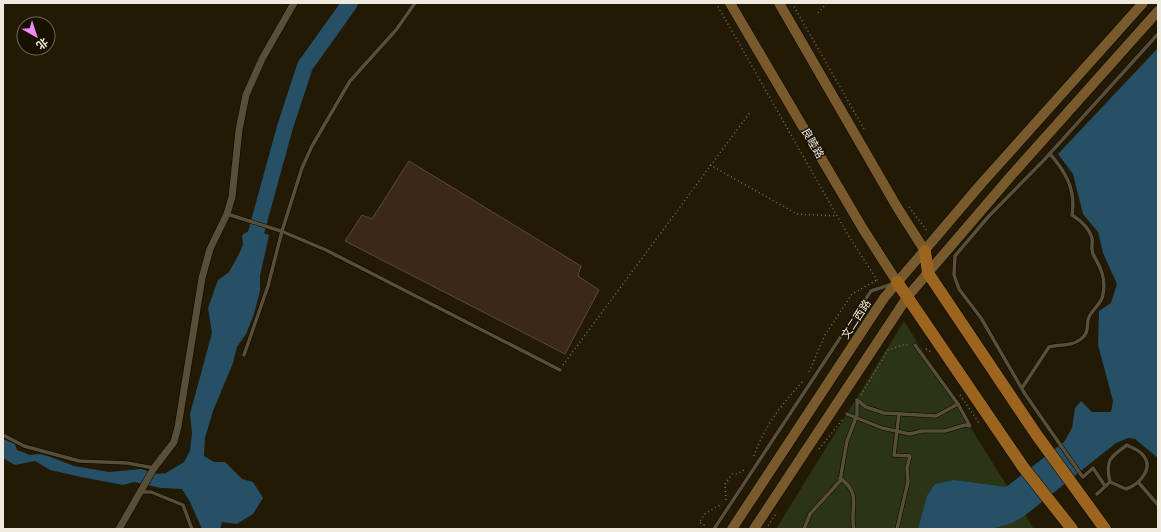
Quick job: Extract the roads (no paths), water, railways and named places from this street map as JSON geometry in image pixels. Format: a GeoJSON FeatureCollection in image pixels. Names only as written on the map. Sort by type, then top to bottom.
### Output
{"type":"FeatureCollection","features":[{"type":"Feature","properties":{"kind":"main road","name":"良睦路"},"geometry":{"type":"LineString","coordinates":[[730,3],[863,229],[897,282]]}},
{"type":"Feature","properties":{"kind":"main road"},"geometry":{"type":"LineString","coordinates":[[779,3],[889,193],[925,251],[928,273],[1047,449],[1105,529]]}},
{"type":"Feature","properties":{"kind":"main road","name":"文二西路"},"geometry":{"type":"LineString","coordinates":[[732,529],[880,305],[897,282],[1021,139],[1143,3]]}},
{"type":"Feature","properties":{"kind":"main road"},"geometry":{"type":"LineString","coordinates":[[754,529],[908,296],[1033,151],[1158,12]]}},
{"type":"Feature","properties":{"kind":"main road"},"geometry":{"type":"LineString","coordinates":[[897,282],[908,296],[1023,467],[1072,529]]}},
{"type":"Feature","properties":{"kind":"street"},"geometry":{"type":"LineString","coordinates":[[119,529],[154,468],[174,442],[202,278],[210,248],[228,214],[232,196],[239,130],[246,95],[262,59],[294,3]]}},
{"type":"Feature","properties":{"kind":"lane"},"geometry":{"type":"LineString","coordinates":[[244,354],[268,286],[281,231],[302,168],[327,118],[350,81],[396,30],[415,3]]}},
{"type":"Feature","properties":{"kind":"lane"},"geometry":{"type":"LineString","coordinates":[[1105,486],[1093,468],[1083,476],[1022,388],[982,318],[959,289],[954,275],[955,256],[988,217],[1050,154],[1158,34]]}},
{"type":"Feature","properties":{"kind":"lane"},"geometry":{"type":"LineString","coordinates":[[1022,388],[1049,347],[1070,345],[1083,338],[1088,329],[1088,318],[1094,308],[1100,303],[1104,294],[1103,276],[1091,247],[1092,239],[1087,229],[1072,215],[1072,194],[1069,179],[1063,168],[1050,154]]}},
{"type":"Feature","properties":{"kind":"lane"},"geometry":{"type":"LineString","coordinates":[[228,214],[281,231],[326,250],[560,370]]}},
{"type":"Feature","properties":{"kind":"lane"},"geometry":{"type":"LineString","coordinates":[[714,529],[871,291],[897,282]]}},
{"type":"Feature","properties":{"kind":"lane"},"geometry":{"type":"LineString","coordinates":[[847,414],[882,428],[910,434],[922,431],[945,431],[965,425],[970,426],[958,404],[915,345]]}},
{"type":"Feature","properties":{"kind":"lane"},"geometry":{"type":"LineString","coordinates":[[804,529],[810,514],[840,478],[847,441],[856,418],[857,400],[866,407],[884,413],[936,416],[958,404]]}},
{"type":"Feature","properties":{"kind":"lane"},"geometry":{"type":"LineString","coordinates":[[897,529],[908,482],[907,468],[910,456],[894,455],[899,414]]}},
{"type":"Feature","properties":{"kind":"lane"},"geometry":{"type":"LineString","coordinates":[[3,435],[24,446],[79,461],[127,463],[154,468]]}},
{"type":"Feature","properties":{"kind":"lane"},"geometry":{"type":"LineString","coordinates":[[1127,445],[1141,453],[1147,464],[1144,475],[1139,483],[1126,489],[1110,482],[1107,469],[1108,461],[1127,445]]}},
{"type":"Feature","properties":{"kind":"lane"},"geometry":{"type":"LineString","coordinates":[[840,478],[849,485],[855,502],[852,521],[854,529]]}},
{"type":"Feature","properties":{"kind":"lane"},"geometry":{"type":"LineString","coordinates":[[1097,494],[1110,482]]}},
{"type":"Feature","properties":{"kind":"lane"},"geometry":{"type":"LineString","coordinates":[[1139,483],[1158,505]]}},
{"type":"Feature","properties":{"kind":"lane"},"geometry":{"type":"LineString","coordinates":[[140,491],[151,492],[183,505],[192,529]]}},
{"type":"Feature","properties":{"kind":"water"},"geometry":{"type":"Polygon","coordinates":[[[1158,48],[1158,458],[1135,439],[1128,438],[1116,443],[1023,517],[1012,523],[991,529],[918,529],[927,496],[935,484],[954,480],[1006,487],[1064,442],[1072,428],[1075,408],[1081,401],[1092,412],[1111,412],[1113,401],[1098,345],[1099,311],[1111,303],[1117,284],[1103,253],[1098,232],[1083,214],[1073,174],[1058,154],[1158,48]]]}},
{"type":"Feature","properties":{"kind":"water"},"geometry":{"type":"Polygon","coordinates":[[[252,229],[269,235],[260,276],[260,291],[254,314],[246,334],[237,347],[233,363],[213,411],[205,438],[204,456],[214,462],[225,462],[242,479],[253,482],[263,498],[253,514],[237,524],[222,522],[220,529],[202,529],[190,502],[182,489],[161,488],[134,482],[123,485],[50,470],[35,461],[15,465],[3,458],[3,439],[15,444],[17,450],[30,455],[40,454],[74,466],[109,472],[141,469],[158,474],[166,473],[184,462],[190,451],[192,433],[190,414],[212,333],[208,308],[218,280],[229,272],[237,258],[243,245],[242,235],[252,229]]]}},
{"type":"Feature","properties":{"kind":"waterway"},"geometry":{"type":"LineString","coordinates":[[251,251],[285,127],[305,66],[350,3]]}}]}
